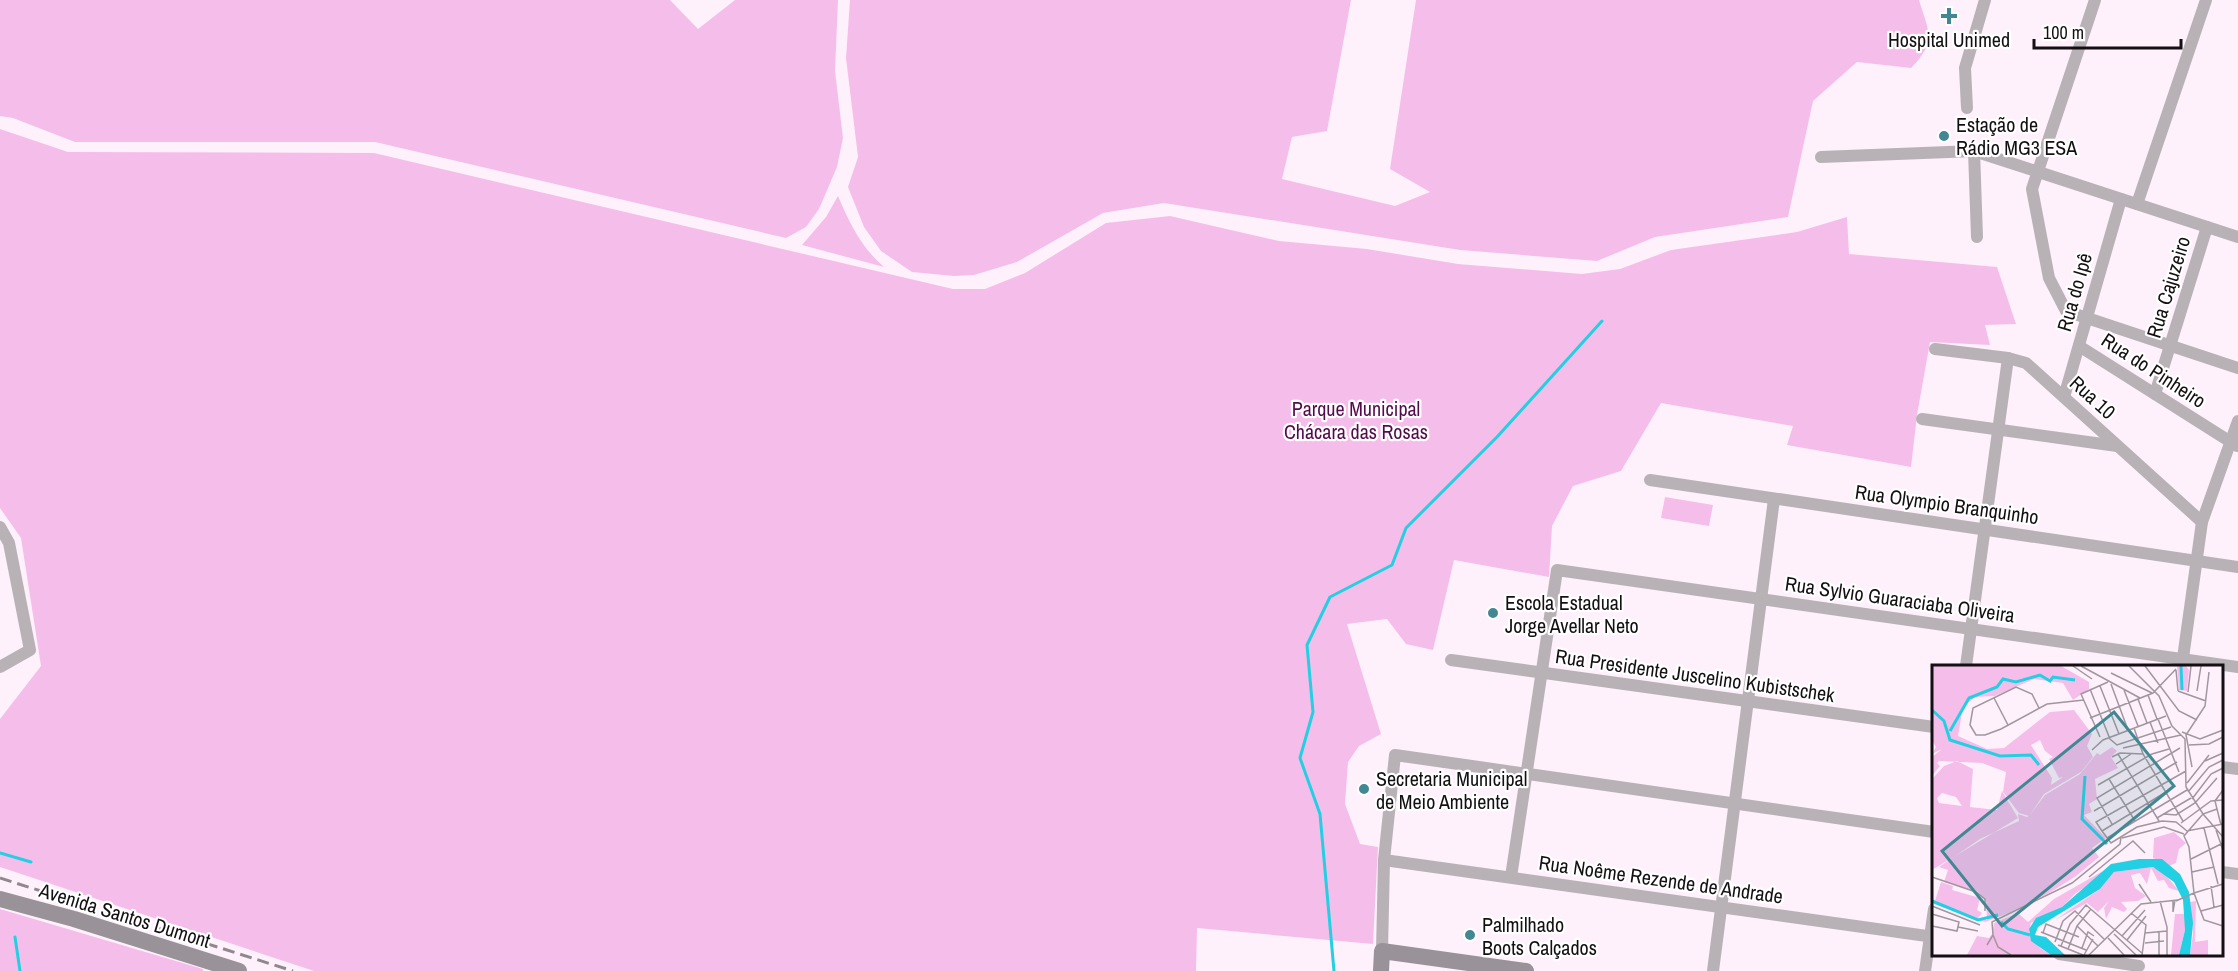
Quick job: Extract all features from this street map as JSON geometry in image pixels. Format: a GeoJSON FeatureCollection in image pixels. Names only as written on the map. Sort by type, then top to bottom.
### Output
{"type":"FeatureCollection","features":[{"type":"Feature","properties":{"kind":"street"},"geometry":{"type":"LineString","coordinates":[[1967,108],[1965,68],[1985,0]]}},
{"type":"Feature","properties":{"kind":"street"},"geometry":{"type":"LineString","coordinates":[[2095,0],[2032,189],[2049,278],[2067,311],[2238,368]]}},
{"type":"Feature","properties":{"kind":"street"},"geometry":{"type":"LineString","coordinates":[[2137,204],[2206,0]]}},
{"type":"Feature","properties":{"kind":"street"},"geometry":{"type":"LineString","coordinates":[[1974,151],[1977,237]]}},
{"type":"Feature","properties":{"kind":"street"},"geometry":{"type":"LineString","coordinates":[[1821,158],[1974,151],[2207,227],[2237,234]]}},
{"type":"Feature","properties":{"kind":"street","name":"Rua do Ipê"},"geometry":{"type":"LineString","coordinates":[[2064,397],[2121,199]]}},
{"type":"Feature","properties":{"kind":"street","name":"Rua Cajuzeiro"},"geometry":{"type":"LineString","coordinates":[[2155,394],[2207,227]]}},
{"type":"Feature","properties":{"kind":"street","name":"Rua do Pinheiro"},"geometry":{"type":"LineString","coordinates":[[2079,346],[2234,444]]}},
{"type":"Feature","properties":{"kind":"street","name":"Rua 10"},"geometry":{"type":"LineString","coordinates":[[1935,349],[2008,358],[2026,363],[2202,522]]}},
{"type":"Feature","properties":{"kind":"street"},"geometry":{"type":"LineString","coordinates":[[1966,665],[2008,358]]}},
{"type":"Feature","properties":{"kind":"street"},"geometry":{"type":"LineString","coordinates":[[1922,419],[2118,446]]}},
{"type":"Feature","properties":{"kind":"street"},"geometry":{"type":"LineString","coordinates":[[2182,663],[2202,522],[2234,444],[2238,421]]}},
{"type":"Feature","properties":{"kind":"street","name":"Rua Olympio Branquinho"},"geometry":{"type":"LineString","coordinates":[[1650,480],[2238,567]]}},
{"type":"Feature","properties":{"kind":"street"},"geometry":{"type":"LineString","coordinates":[[1713,971],[1774,499]]}},
{"type":"Feature","properties":{"kind":"street"},"geometry":{"type":"LineString","coordinates":[[0,527],[9,543],[30,650],[0,667]]}},
{"type":"Feature","properties":{"kind":"street","name":"Rua Sylvio Guaraciaba Oliveira"},"geometry":{"type":"LineString","coordinates":[[1541,674],[1557,570],[1971,629],[2182,663],[2210,665]]}},
{"type":"Feature","properties":{"kind":"street","name":"Rua Presidente Juscelino Kubistschek"},"geometry":{"type":"LineString","coordinates":[[1451,660],[1932,727]]}},
{"type":"Feature","properties":{"kind":"street","name":"Rua Sylvio Guaraciaba Oliveira"},"geometry":{"type":"LineString","coordinates":[[2223,666],[2238,667]]}},
{"type":"Feature","properties":{"kind":"street"},"geometry":{"type":"LineString","coordinates":[[1511,878],[1541,674]]}},
{"type":"Feature","properties":{"kind":"street"},"geometry":{"type":"LineString","coordinates":[[1381,971],[1384,860],[1395,755],[1932,832]]}},
{"type":"Feature","properties":{"kind":"street"},"geometry":{"type":"LineString","coordinates":[[2223,767],[2238,769]]}},
{"type":"Feature","properties":{"kind":"street","name":"Rua Noême Rezende de Andrade"},"geometry":{"type":"LineString","coordinates":[[1384,860],[1932,937]]}},
{"type":"Feature","properties":{"kind":"street"},"geometry":{"type":"LineString","coordinates":[[2223,872],[2238,874]]}},
{"type":"Feature","properties":{"kind":"street","name":"Avenida Santos Dumont"},"geometry":{"type":"LineString","coordinates":[[0,899],[74,919],[238,971]]}},
{"type":"Feature","properties":{"kind":"street"},"geometry":{"type":"LineString","coordinates":[[1925,971],[1932,937]]}},
{"type":"Feature","properties":{"kind":"street"},"geometry":{"type":"LineString","coordinates":[[1382,951],[1526,971]]}},
{"type":"Feature","properties":{"kind":"street"},"geometry":{"type":"LineString","coordinates":[[2075,956],[2139,964]]}},
{"type":"Feature","properties":{"kind":"green space"},"geometry":{"type":"Polygon","coordinates":[[[0,0],[670,0],[698,29],[735,0],[838,0],[835,71],[843,138],[837,167],[819,209],[806,227],[786,238],[375,142],[75,142],[13,118],[0,116],[0,0]]]}},
{"type":"Feature","properties":{"kind":"green space"},"geometry":{"type":"Polygon","coordinates":[[[850,0],[1351,0],[1327,131],[1292,137],[1282,179],[1395,206],[1430,192],[1390,169],[1416,0],[1919,0],[1928,29],[1928,43],[1925,51],[1911,68],[1857,62],[1813,101],[1788,217],[1655,237],[1597,261],[1460,250],[1164,203],[1103,213],[1017,262],[974,275],[954,276],[912,272],[881,251],[864,227],[848,187],[858,157],[846,58],[850,0]]]}},
{"type":"Feature","properties":{"kind":"green space","name":"Parque Municipal Chácara das Rosas"},"geometry":{"type":"Polygon","coordinates":[[[0,129],[68,152],[374,153],[953,289],[985,289],[1025,273],[1106,223],[1170,216],[1279,241],[1367,249],[1458,264],[1582,274],[1620,269],[1671,250],[1797,232],[1847,217],[1849,254],[1997,267],[2016,324],[1985,325],[1990,345],[1930,342],[1917,415],[1911,467],[1787,445],[1793,426],[1661,403],[1621,471],[1573,486],[1552,526],[1549,577],[1454,560],[1433,650],[1406,644],[1387,619],[1347,624],[1381,734],[1359,746],[1348,762],[1345,804],[1360,844],[1378,847],[1373,944],[1197,928],[1196,971],[314,971],[0,867],[0,719],[41,666],[21,538],[0,508],[0,129]]]}},
{"type":"Feature","properties":{"kind":"green space"},"geometry":{"type":"Polygon","coordinates":[[[838,196],[857,234],[884,267],[802,245],[826,217],[838,196]]]}},
{"type":"Feature","properties":{"kind":"green space"},"geometry":{"type":"Polygon","coordinates":[[[1665,497],[1713,505],[1709,526],[1661,518],[1665,497]]]}},
{"type":"Feature","properties":{"kind":"green space"},"geometry":{"type":"Polygon","coordinates":[[[0,909],[203,969],[203,971],[0,971],[0,909]]]}},
{"type":"Feature","properties":{"kind":"waterway"},"geometry":{"type":"LineString","coordinates":[[1334,971],[1320,814],[1300,758],[1313,712],[1307,645],[1330,597],[1392,565],[1406,528],[1497,437],[1602,321]]}},
{"type":"Feature","properties":{"kind":"waterway"},"geometry":{"type":"LineString","coordinates":[[0,853],[31,862]]}},
{"type":"Feature","properties":{"kind":"waterway"},"geometry":{"type":"LineString","coordinates":[[15,937],[20,971]]}},
{"type":"Feature","properties":{"kind":"railway"},"geometry":{"type":"LineString","coordinates":[[0,878],[293,971]]}},
{"type":"Feature","properties":{"kind":"place","name":"Hospital Unimed"},"geometry":{"type":"Point","coordinates":[1949,16]}},
{"type":"Feature","properties":{"kind":"place","name":"Estação de Rádio MG3 ESA"},"geometry":{"type":"Point","coordinates":[1944,136]}},
{"type":"Feature","properties":{"kind":"place","name":"Escola Estadual Jorge Avellar Neto"},"geometry":{"type":"Point","coordinates":[1493,613]}},
{"type":"Feature","properties":{"kind":"place","name":"Secretaria Municipal de Meio Ambiente"},"geometry":{"type":"Point","coordinates":[1364,789]}},
{"type":"Feature","properties":{"kind":"place","name":"Palmilhado Boots Calçados"},"geometry":{"type":"Point","coordinates":[1470,935]}}]}
